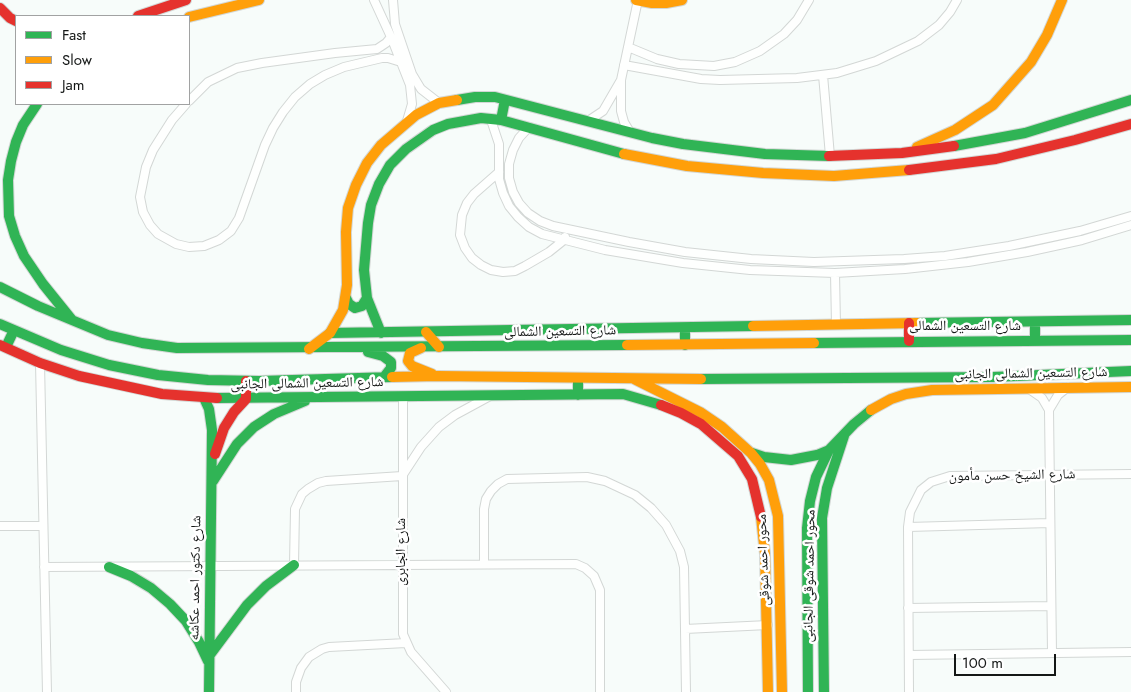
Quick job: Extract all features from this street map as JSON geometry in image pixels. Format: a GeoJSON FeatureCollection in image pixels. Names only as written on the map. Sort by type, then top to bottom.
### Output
{"type":"FeatureCollection","features":[{"type":"Feature","properties":{"kind":"street"},"geometry":{"type":"LineString","coordinates":[[141,15],[186,0]]}},
{"type":"Feature","properties":{"kind":"street"},"geometry":{"type":"LineString","coordinates":[[190,17],[260,0]]}},
{"type":"Feature","properties":{"kind":"street"},"geometry":{"type":"LineString","coordinates":[[374,0],[391,37],[412,94],[407,122]]}},
{"type":"Feature","properties":{"kind":"street"},"geometry":{"type":"LineString","coordinates":[[393,0],[396,24],[412,74],[421,89],[440,103]]}},
{"type":"Feature","properties":{"kind":"street"},"geometry":{"type":"LineString","coordinates":[[630,132],[624,122],[621,111],[621,80],[637,0],[666,3],[682,0]]}},
{"type":"Feature","properties":{"kind":"street"},"geometry":{"type":"LineString","coordinates":[[628,47],[652,58],[679,64],[703,67],[730,64],[752,55],[776,40],[797,20],[809,0]]}},
{"type":"Feature","properties":{"kind":"street"},"geometry":{"type":"LineString","coordinates":[[624,65],[711,79],[777,79],[823,75],[863,66],[918,42],[939,25],[957,0]]}},
{"type":"Feature","properties":{"kind":"street"},"geometry":{"type":"LineString","coordinates":[[902,153],[929,143],[955,130],[993,105],[1031,62],[1047,36],[1062,0]]}},
{"type":"Feature","properties":{"kind":"street"},"geometry":{"type":"LineString","coordinates":[[0,8],[15,20]]}},
{"type":"Feature","properties":{"kind":"street"},"geometry":{"type":"LineString","coordinates":[[190,100],[208,82],[237,68],[335,52],[377,48],[386,43],[391,37]]}},
{"type":"Feature","properties":{"kind":"street"},"geometry":{"type":"LineString","coordinates":[[185,105],[172,120],[153,150],[146,168],[140,197],[143,212],[150,225],[158,234],[176,244],[189,247],[204,246],[219,240],[231,230],[240,218],[265,145],[273,128],[283,112],[303,91],[324,75],[344,67],[382,58],[401,62]]}},
{"type":"Feature","properties":{"kind":"street"},"geometry":{"type":"LineString","coordinates":[[823,75],[830,156]]}},
{"type":"Feature","properties":{"kind":"street"},"geometry":{"type":"LineString","coordinates":[[588,121],[603,111],[621,80]]}},
{"type":"Feature","properties":{"kind":"street"},"geometry":{"type":"LineString","coordinates":[[309,349],[330,333],[338,321],[346,298],[348,208],[356,184],[367,163],[381,145],[407,122],[416,115],[440,103],[474,97],[505,100],[683,144],[765,154],[830,156],[902,153],[956,146],[1025,133],[1131,100]]}},
{"type":"Feature","properties":{"kind":"street"},"geometry":{"type":"LineString","coordinates":[[505,100],[496,120],[499,144],[499,172],[503,193],[510,206],[518,217],[542,234],[605,250],[683,263],[750,270],[835,273],[905,269],[968,262],[1082,240],[1131,225]]}},
{"type":"Feature","properties":{"kind":"street"},"geometry":{"type":"LineString","coordinates":[[36,105],[23,125],[11,161],[8,180],[9,216],[24,256],[43,284],[73,321]]}},
{"type":"Feature","properties":{"kind":"street"},"geometry":{"type":"LineString","coordinates":[[381,333],[367,298],[364,270],[371,204],[379,184],[390,165],[406,148],[433,130],[464,120],[496,120],[529,127],[570,140],[687,166],[763,173],[834,176],[953,166],[1036,150],[1131,124]]}},
{"type":"Feature","properties":{"kind":"street"},"geometry":{"type":"LineString","coordinates":[[529,127],[519,138],[511,157],[509,178],[513,192],[519,203],[528,213],[540,221],[568,229],[685,252],[751,259],[814,262],[945,256],[1009,246],[1080,231],[1131,216]]}},
{"type":"Feature","properties":{"kind":"street"},"geometry":{"type":"LineString","coordinates":[[763,173],[768,164],[765,154]]}},
{"type":"Feature","properties":{"kind":"street"},"geometry":{"type":"LineString","coordinates":[[784,174],[781,165],[785,155]]}},
{"type":"Feature","properties":{"kind":"street"},"geometry":{"type":"LineString","coordinates":[[499,172],[474,194],[462,214],[460,235],[464,248],[481,266],[503,272],[515,270],[540,258],[564,240],[568,229]]}},
{"type":"Feature","properties":{"kind":"street"},"geometry":{"type":"LineString","coordinates":[[1080,231],[1082,240]]}},
{"type":"Feature","properties":{"kind":"street"},"geometry":{"type":"LineString","coordinates":[[904,259],[905,269]]}},
{"type":"Feature","properties":{"kind":"street"},"geometry":{"type":"LineString","coordinates":[[835,273],[836,326]]}},
{"type":"Feature","properties":{"kind":"street","name":"شارع التسعين الشمالى"},"geometry":{"type":"LineString","coordinates":[[0,287],[38,306],[108,335],[176,348],[359,349],[909,341],[1131,341]]}},
{"type":"Feature","properties":{"kind":"street"},"geometry":{"type":"LineString","coordinates":[[346,298],[349,304],[355,308],[362,306],[367,298]]}},
{"type":"Feature","properties":{"kind":"street"},"geometry":{"type":"LineString","coordinates":[[330,333],[1131,320]]}},
{"type":"Feature","properties":{"kind":"street"},"geometry":{"type":"LineString","coordinates":[[1035,322],[1035,341]]}},
{"type":"Feature","properties":{"kind":"street"},"geometry":{"type":"LineString","coordinates":[[909,323],[909,341]]}},
{"type":"Feature","properties":{"kind":"street"},"geometry":{"type":"LineString","coordinates":[[0,324],[61,350],[109,364],[158,375],[208,380],[246,381],[438,376],[578,379],[932,378],[1131,371]]}},
{"type":"Feature","properties":{"kind":"street"},"geometry":{"type":"LineString","coordinates":[[685,328],[685,345]]}},
{"type":"Feature","properties":{"kind":"street"},"geometry":{"type":"LineString","coordinates":[[3,346],[14,330]]}},
{"type":"Feature","properties":{"kind":"street"},"geometry":{"type":"LineString","coordinates":[[426,332],[440,347]]}},
{"type":"Feature","properties":{"kind":"street","name":"شارع التسعين الشمالى الجانبى"},"geometry":{"type":"LineString","coordinates":[[3,346],[40,362],[105,383],[162,394],[204,398],[623,394],[656,403],[701,424],[738,456],[752,479],[763,527],[766,554],[768,625]]}},
{"type":"Feature","properties":{"kind":"street"},"geometry":{"type":"LineString","coordinates":[[422,348],[410,352],[409,364],[438,376]]}},
{"type":"Feature","properties":{"kind":"street"},"geometry":{"type":"LineString","coordinates":[[359,349],[383,356],[391,362],[391,368],[384,377]]}},
{"type":"Feature","properties":{"kind":"street"},"geometry":{"type":"LineString","coordinates":[[40,362],[47,692]]}},
{"type":"Feature","properties":{"kind":"street"},"geometry":{"type":"LineString","coordinates":[[808,692],[807,528],[810,501],[816,477],[830,450],[865,414],[891,399],[906,394],[932,390],[932,378]]}},
{"type":"Feature","properties":{"kind":"street"},"geometry":{"type":"LineString","coordinates":[[578,379],[578,395]]}},
{"type":"Feature","properties":{"kind":"street","name":"محور احمد شوقى"},"geometry":{"type":"LineString","coordinates":[[633,379],[651,386],[700,412],[722,427],[751,453],[760,464],[768,480],[778,516],[782,692]]}},
{"type":"Feature","properties":{"kind":"street"},"geometry":{"type":"LineString","coordinates":[[246,381],[246,399]]}},
{"type":"Feature","properties":{"kind":"street","name":"شارع التسعين الشمالى الجانبى"},"geometry":{"type":"LineString","coordinates":[[932,390],[1131,386]]}},
{"type":"Feature","properties":{"kind":"street"},"geometry":{"type":"LineString","coordinates":[[1052,653],[1049,410],[1058,395],[1068,387]]}},
{"type":"Feature","properties":{"kind":"street"},"geometry":{"type":"LineString","coordinates":[[1027,388],[1039,395],[1049,410]]}},
{"type":"Feature","properties":{"kind":"street"},"geometry":{"type":"LineString","coordinates":[[294,565],[295,510],[298,502],[308,489],[326,481],[402,476],[421,447],[440,427],[461,411],[491,395]]}},
{"type":"Feature","properties":{"kind":"street","name":"شارع الجابرى"},"geometry":{"type":"LineString","coordinates":[[403,397],[402,625],[406,643],[411,652],[446,692]]}},
{"type":"Feature","properties":{"kind":"street","name":"شارع دكتور احمد عكاشه"},"geometry":{"type":"LineString","coordinates":[[204,398],[211,420],[212,465],[209,692]]}},
{"type":"Feature","properties":{"kind":"street"},"geometry":{"type":"LineString","coordinates":[[211,484],[237,444],[254,428],[274,414],[296,404],[317,398]]}},
{"type":"Feature","properties":{"kind":"street","name":"شارع دكتور احمد عكاشه"},"geometry":{"type":"LineString","coordinates":[[212,465],[224,428],[234,412],[246,399]]}},
{"type":"Feature","properties":{"kind":"street","name":"محور احمد شوقى الجانبى"},"geometry":{"type":"LineString","coordinates":[[824,692],[822,518],[827,488],[845,434]]}},
{"type":"Feature","properties":{"kind":"street"},"geometry":{"type":"LineString","coordinates":[[751,453],[764,457],[791,460],[811,457],[830,450]]}},
{"type":"Feature","properties":{"kind":"street","name":"شارع الشيخ حسن مأمون"},"geometry":{"type":"LineString","coordinates":[[909,692],[908,527],[910,512],[921,490],[931,482],[941,478],[1131,474]]}},
{"type":"Feature","properties":{"kind":"street"},"geometry":{"type":"LineString","coordinates":[[484,564],[484,509],[486,499],[498,484],[507,479],[587,477],[606,481],[635,495],[651,508],[666,525],[673,537],[684,567],[686,692]]}},
{"type":"Feature","properties":{"kind":"street"},"geometry":{"type":"LineString","coordinates":[[908,527],[1050,523]]}},
{"type":"Feature","properties":{"kind":"street"},"geometry":{"type":"LineString","coordinates":[[0,526],[43,526]]}},
{"type":"Feature","properties":{"kind":"street"},"geometry":{"type":"LineString","coordinates":[[44,567],[576,564],[585,568],[594,576],[600,590],[600,692]]}},
{"type":"Feature","properties":{"kind":"street"},"geometry":{"type":"LineString","coordinates":[[108,566],[152,588],[170,604],[192,631],[209,660],[247,605],[266,586],[294,565]]}},
{"type":"Feature","properties":{"kind":"street"},"geometry":{"type":"LineString","coordinates":[[908,608],[1051,606]]}},
{"type":"Feature","properties":{"kind":"street"},"geometry":{"type":"LineString","coordinates":[[685,629],[768,625],[768,692]]}},
{"type":"Feature","properties":{"kind":"street"},"geometry":{"type":"LineString","coordinates":[[296,692],[296,682],[300,668],[309,657],[322,649],[406,643]]}},
{"type":"Feature","properties":{"kind":"street"},"geometry":{"type":"LineString","coordinates":[[909,655],[1131,652]]}},
{"type":"Feature","properties":{"kind":"traffic: fast"},"geometry":{"type":"LineString","coordinates":[[457,100],[475,97],[495,97],[652,138],[683,144],[765,154],[829,156]]}},
{"type":"Feature","properties":{"kind":"traffic: fast"},"geometry":{"type":"LineString","coordinates":[[501,120],[505,100]]}},
{"type":"Feature","properties":{"kind":"traffic: fast"},"geometry":{"type":"LineString","coordinates":[[954,146],[1025,133],[1131,100]]}},
{"type":"Feature","properties":{"kind":"traffic: fast"},"geometry":{"type":"LineString","coordinates":[[36,105],[23,125],[11,161],[8,180],[9,216],[24,256],[43,284],[72,320]]}},
{"type":"Feature","properties":{"kind":"traffic: fast"},"geometry":{"type":"LineString","coordinates":[[381,333],[367,298],[364,270],[368,223],[371,205],[379,184],[390,165],[406,149],[433,130],[448,124],[481,118],[501,120],[624,154]]}},
{"type":"Feature","properties":{"kind":"traffic: fast"},"geometry":{"type":"LineString","coordinates":[[0,287],[38,306],[108,335],[142,343],[177,348],[627,345]]}},
{"type":"Feature","properties":{"kind":"traffic: fast"},"geometry":{"type":"LineString","coordinates":[[346,298],[349,304],[355,308],[362,306],[367,298]]}},
{"type":"Feature","properties":{"kind":"traffic: fast"},"geometry":{"type":"LineString","coordinates":[[917,323],[1131,320]]}},
{"type":"Feature","properties":{"kind":"traffic: fast"},"geometry":{"type":"LineString","coordinates":[[1035,322],[1035,341]]}},
{"type":"Feature","properties":{"kind":"traffic: fast"},"geometry":{"type":"LineString","coordinates":[[0,324],[61,350],[109,365],[158,375],[208,380],[259,381],[392,377]]}},
{"type":"Feature","properties":{"kind":"traffic: fast"},"geometry":{"type":"LineString","coordinates":[[330,333],[753,326]]}},
{"type":"Feature","properties":{"kind":"traffic: fast"},"geometry":{"type":"LineString","coordinates":[[685,328],[685,345]]}},
{"type":"Feature","properties":{"kind":"traffic: fast"},"geometry":{"type":"LineString","coordinates":[[6,347],[14,330]]}},
{"type":"Feature","properties":{"kind":"traffic: fast"},"geometry":{"type":"LineString","coordinates":[[814,343],[1131,340]]}},
{"type":"Feature","properties":{"kind":"traffic: fast"},"geometry":{"type":"LineString","coordinates":[[368,352],[383,356],[391,362],[391,368],[384,377]]}},
{"type":"Feature","properties":{"kind":"traffic: fast"},"geometry":{"type":"LineString","coordinates":[[701,379],[993,377],[1131,371]]}},
{"type":"Feature","properties":{"kind":"traffic: fast"},"geometry":{"type":"LineString","coordinates":[[578,379],[578,395]]}},
{"type":"Feature","properties":{"kind":"traffic: fast"},"geometry":{"type":"LineString","coordinates":[[217,398],[623,394],[661,405]]}},
{"type":"Feature","properties":{"kind":"traffic: fast"},"geometry":{"type":"LineString","coordinates":[[204,398],[209,409],[212,430],[209,692]]}},
{"type":"Feature","properties":{"kind":"traffic: fast"},"geometry":{"type":"LineString","coordinates":[[213,481],[237,444],[254,427],[274,414],[305,401]]}},
{"type":"Feature","properties":{"kind":"traffic: fast"},"geometry":{"type":"LineString","coordinates":[[808,692],[807,528],[810,501],[816,477],[829,450],[854,424],[871,410]]}},
{"type":"Feature","properties":{"kind":"traffic: fast"},"geometry":{"type":"LineString","coordinates":[[824,692],[822,518],[827,488],[844,436]]}},
{"type":"Feature","properties":{"kind":"traffic: fast"},"geometry":{"type":"LineString","coordinates":[[752,453],[764,457],[791,460],[817,455],[829,450]]}},
{"type":"Feature","properties":{"kind":"traffic: fast"},"geometry":{"type":"LineString","coordinates":[[209,656],[247,605],[266,586],[294,565]]}},
{"type":"Feature","properties":{"kind":"traffic: fast"},"geometry":{"type":"LineString","coordinates":[[109,567],[131,576],[151,588],[170,604],[186,621],[208,661]]}},
{"type":"Feature","properties":{"kind":"traffic: slow"},"geometry":{"type":"LineString","coordinates":[[190,17],[259,0]]}},
{"type":"Feature","properties":{"kind":"traffic: slow"},"geometry":{"type":"LineString","coordinates":[[636,0],[652,3],[682,0]]}},
{"type":"Feature","properties":{"kind":"traffic: slow"},"geometry":{"type":"LineString","coordinates":[[917,147],[955,130],[993,105],[1031,62],[1047,35],[1062,0]]}},
{"type":"Feature","properties":{"kind":"traffic: slow"},"geometry":{"type":"LineString","coordinates":[[309,349],[330,333],[343,310],[347,285],[346,232],[348,208],[356,185],[367,163],[381,145],[416,115],[439,103],[457,100]]}},
{"type":"Feature","properties":{"kind":"traffic: slow"},"geometry":{"type":"LineString","coordinates":[[624,154],[687,166],[763,173],[834,176],[909,170]]}},
{"type":"Feature","properties":{"kind":"traffic: slow"},"geometry":{"type":"LineString","coordinates":[[753,326],[917,323]]}},
{"type":"Feature","properties":{"kind":"traffic: slow"},"geometry":{"type":"LineString","coordinates":[[426,332],[439,347]]}},
{"type":"Feature","properties":{"kind":"traffic: slow"},"geometry":{"type":"LineString","coordinates":[[627,345],[814,343]]}},
{"type":"Feature","properties":{"kind":"traffic: slow"},"geometry":{"type":"LineString","coordinates":[[421,348],[410,353],[408,361],[412,366],[432,374]]}},
{"type":"Feature","properties":{"kind":"traffic: slow"},"geometry":{"type":"LineString","coordinates":[[392,377],[701,379]]}},
{"type":"Feature","properties":{"kind":"traffic: slow"},"geometry":{"type":"LineString","coordinates":[[634,379],[700,412],[722,427],[751,453],[769,480],[778,516],[782,692]]}},
{"type":"Feature","properties":{"kind":"traffic: slow"},"geometry":{"type":"LineString","coordinates":[[871,410],[891,399],[906,394],[932,390],[1131,387]]}},
{"type":"Feature","properties":{"kind":"traffic: slow"},"geometry":{"type":"LineString","coordinates":[[761,517],[765,554],[768,692]]}},
{"type":"Feature","properties":{"kind":"traffic: jam"},"geometry":{"type":"LineString","coordinates":[[141,15],[186,0]]}},
{"type":"Feature","properties":{"kind":"traffic: jam"},"geometry":{"type":"LineString","coordinates":[[0,8],[15,20]]}},
{"type":"Feature","properties":{"kind":"traffic: jam"},"geometry":{"type":"LineString","coordinates":[[909,170],[996,159],[1131,124]]}},
{"type":"Feature","properties":{"kind":"traffic: jam"},"geometry":{"type":"LineString","coordinates":[[829,156],[902,153],[954,146]]}},
{"type":"Feature","properties":{"kind":"traffic: jam"},"geometry":{"type":"LineString","coordinates":[[909,323],[909,341]]}},
{"type":"Feature","properties":{"kind":"traffic: jam"},"geometry":{"type":"LineString","coordinates":[[0,345],[40,363],[79,376],[162,394],[217,398]]}},
{"type":"Feature","properties":{"kind":"traffic: jam"},"geometry":{"type":"LineString","coordinates":[[246,381],[246,399]]}},
{"type":"Feature","properties":{"kind":"traffic: jam"},"geometry":{"type":"LineString","coordinates":[[215,454],[224,428],[234,412],[246,399]]}},
{"type":"Feature","properties":{"kind":"traffic: jam"},"geometry":{"type":"LineString","coordinates":[[661,405],[701,424],[738,456],[752,479],[761,517]]}}]}
